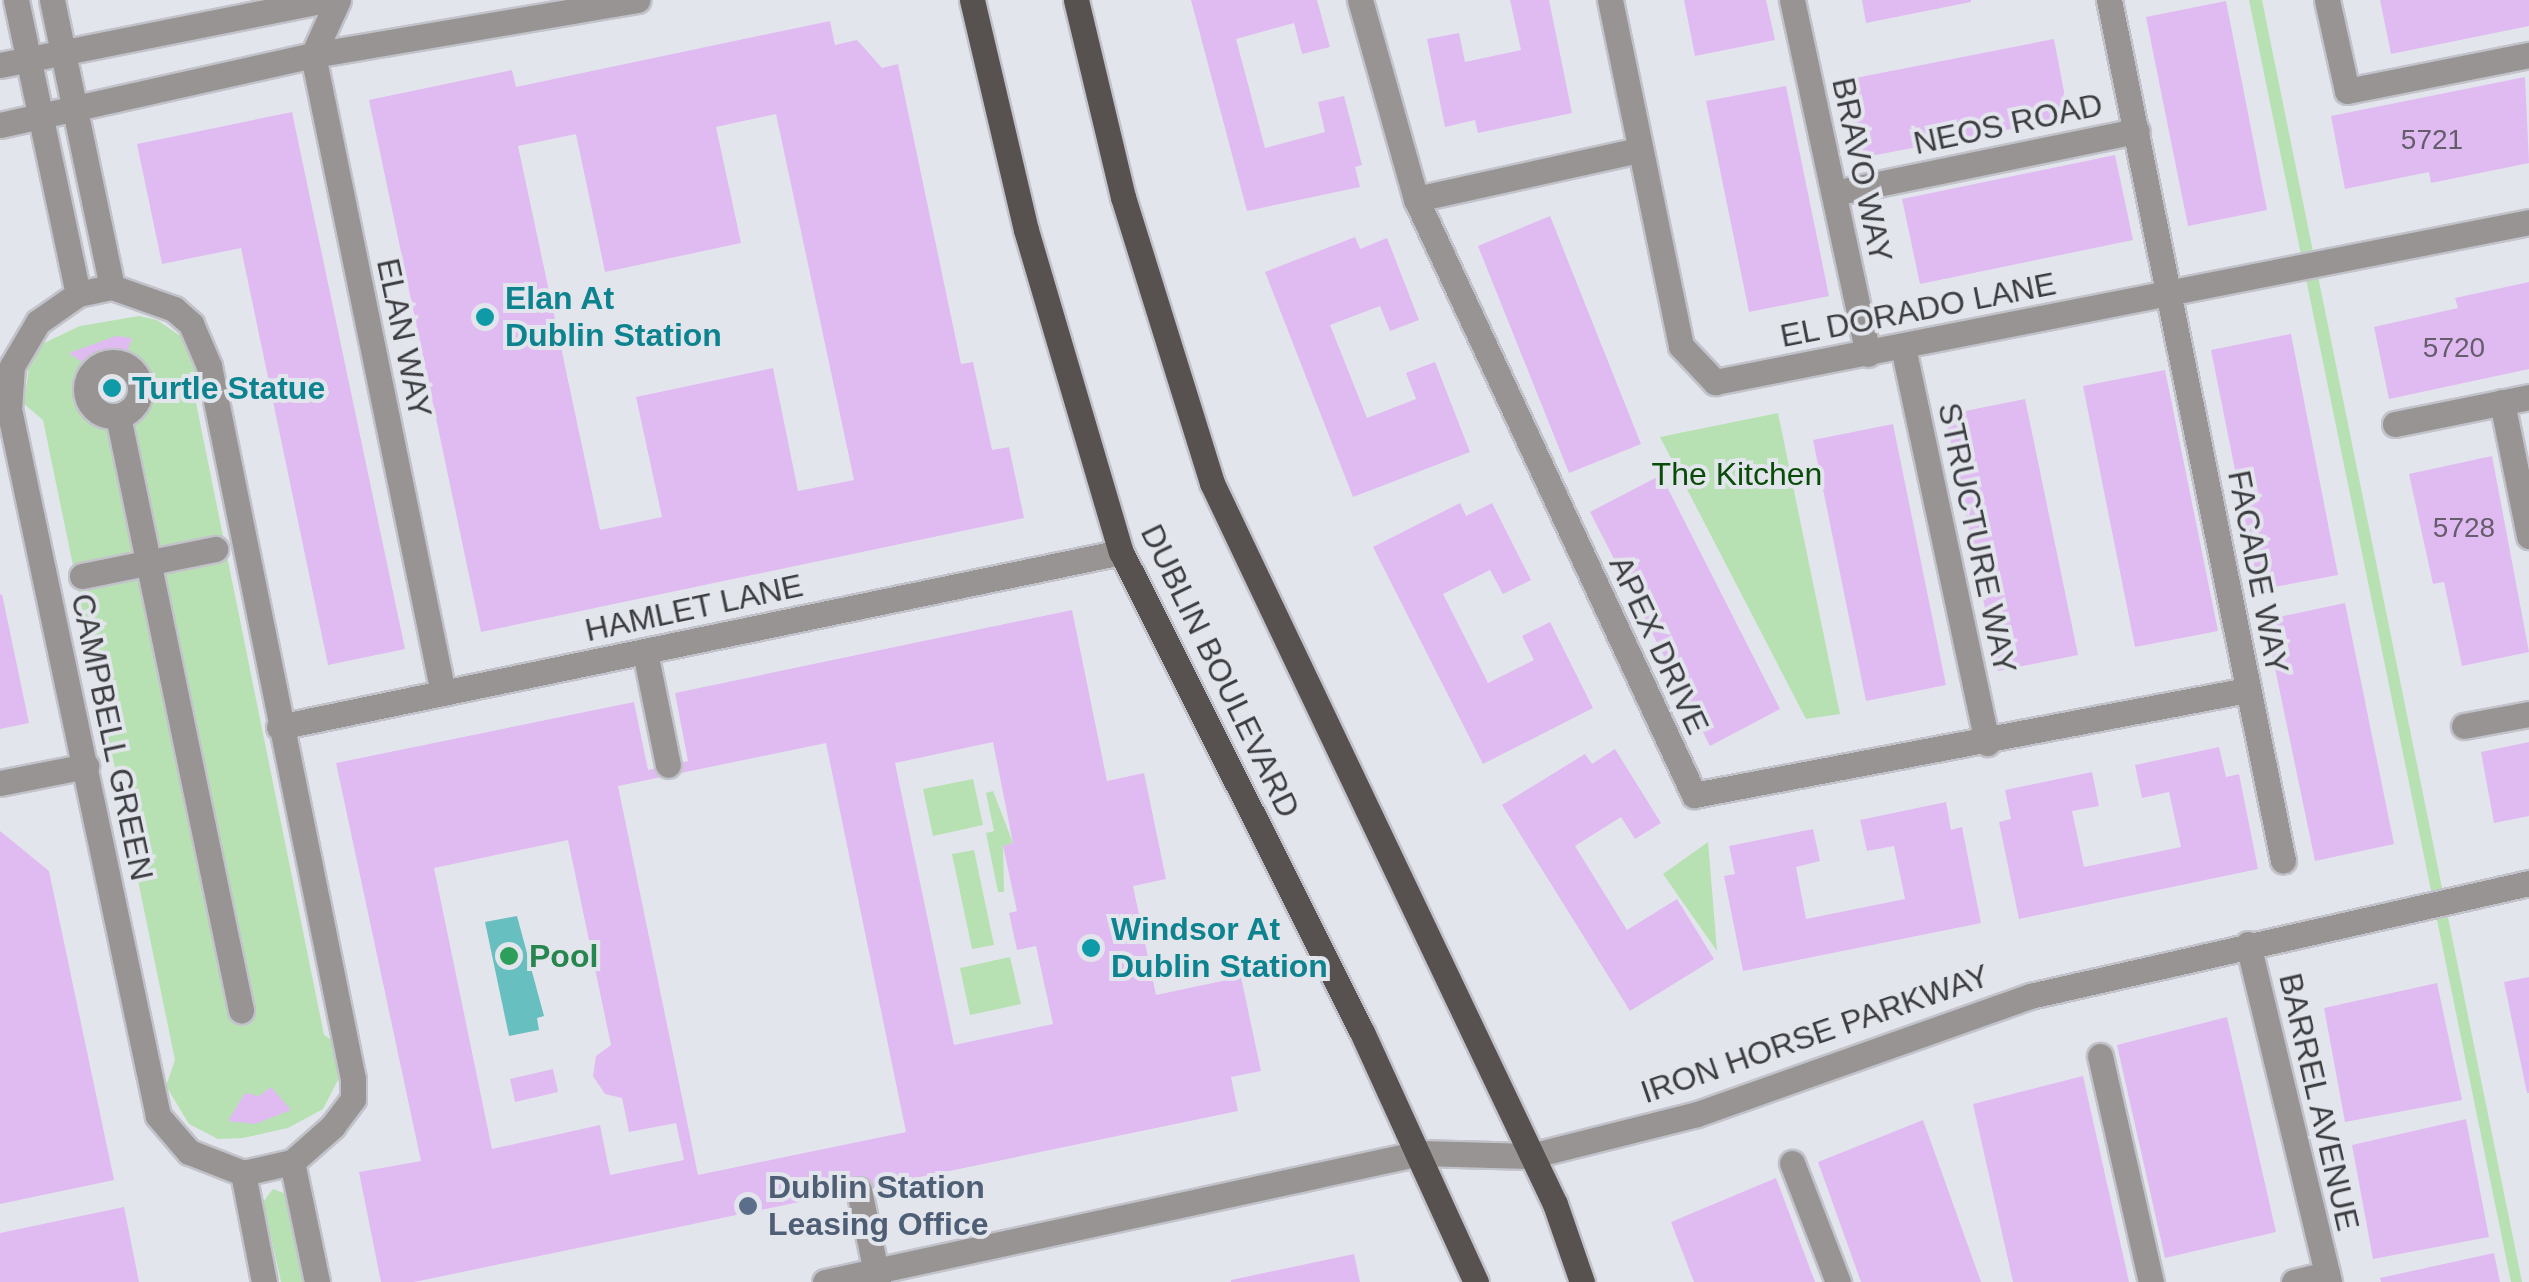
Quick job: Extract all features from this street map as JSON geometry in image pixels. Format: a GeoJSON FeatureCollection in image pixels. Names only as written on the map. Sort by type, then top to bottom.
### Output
{"type":"FeatureCollection","features":[{"type":"Feature","properties":{"kind":"main road","name":"DUBLIN BOULEVARD"},"geometry":{"type":"LineString","coordinates":[[972,0],[1026,230],[1121,552],[1420,1152],[1476,1282]]}},
{"type":"Feature","properties":{"kind":"main road"},"geometry":{"type":"LineString","coordinates":[[1076,0],[1123,197],[1212,482],[1530,1156],[1582,1282]]}},
{"type":"Feature","properties":{"kind":"street"},"geometry":{"type":"LineString","coordinates":[[16,0],[78,294]]}},
{"type":"Feature","properties":{"kind":"street"},"geometry":{"type":"LineString","coordinates":[[52,0],[112,287],[174,309],[201,342],[353,1079],[353,1099],[333,1126],[292,1162],[243,1173],[264,1282]]}},
{"type":"Feature","properties":{"kind":"street"},"geometry":{"type":"LineString","coordinates":[[0,64],[326,0]]}},
{"type":"Feature","properties":{"kind":"street"},"geometry":{"type":"LineString","coordinates":[[313,55],[338,0]]}},
{"type":"Feature","properties":{"kind":"street"},"geometry":{"type":"LineString","coordinates":[[0,125],[313,55],[637,0]]}},
{"type":"Feature","properties":{"kind":"street","name":"APEX DRIVE"},"geometry":{"type":"LineString","coordinates":[[1360,0],[1416,200],[1694,795],[1988,743],[2247,690]]}},
{"type":"Feature","properties":{"kind":"street","name":"EL DORADO LANE"},"geometry":{"type":"LineString","coordinates":[[1610,0],[1680,346],[1715,382],[2529,222]]}},
{"type":"Feature","properties":{"kind":"street","name":"BRAVO WAY"},"geometry":{"type":"LineString","coordinates":[[1792,0],[1868,354]]}},
{"type":"Feature","properties":{"kind":"street","name":"FACADE WAY"},"geometry":{"type":"LineString","coordinates":[[2110,0],[2283,861]]}},
{"type":"Feature","properties":{"kind":"street"},"geometry":{"type":"LineString","coordinates":[[2327,0],[2347,91],[2529,55]]}},
{"type":"Feature","properties":{"kind":"street","name":"ELAN WAY"},"geometry":{"type":"LineString","coordinates":[[313,55],[443,694]]}},
{"type":"Feature","properties":{"kind":"street","name":"NEOS ROAD"},"geometry":{"type":"LineString","coordinates":[[1834,193],[2137,131]]}},
{"type":"Feature","properties":{"kind":"street"},"geometry":{"type":"LineString","coordinates":[[1416,200],[1638,150]]}},
{"type":"Feature","properties":{"kind":"street","name":"CAMPBELL GREEN"},"geometry":{"type":"LineString","coordinates":[[112,287],[78,294],[30,332],[8,387],[158,1116],[189,1152],[243,1173]]}},
{"type":"Feature","properties":{"kind":"street","name":"STRUCTURE WAY"},"geometry":{"type":"LineString","coordinates":[[1903,347],[1988,743]]}},
{"type":"Feature","properties":{"kind":"street"},"geometry":{"type":"LineString","coordinates":[[2395,424],[2529,396]]}},
{"type":"Feature","properties":{"kind":"street"},"geometry":{"type":"LineString","coordinates":[[2502,402],[2529,536]]}},
{"type":"Feature","properties":{"kind":"street"},"geometry":{"type":"LineString","coordinates":[[118,416],[241,1010]]}},
{"type":"Feature","properties":{"kind":"street"},"geometry":{"type":"LineString","coordinates":[[82,576],[215,549]]}},
{"type":"Feature","properties":{"kind":"street","name":"HAMLET LANE"},"geometry":{"type":"LineString","coordinates":[[279,727],[1121,552]]}},
{"type":"Feature","properties":{"kind":"street"},"geometry":{"type":"LineString","coordinates":[[644,652],[668,765]]}},
{"type":"Feature","properties":{"kind":"street"},"geometry":{"type":"LineString","coordinates":[[2464,726],[2529,714]]}},
{"type":"Feature","properties":{"kind":"street"},"geometry":{"type":"LineString","coordinates":[[0,783],[86,766]]}},
{"type":"Feature","properties":{"kind":"street","name":"IRON HORSE PARKWAY"},"geometry":{"type":"LineString","coordinates":[[825,1282],[877,1276],[1420,1152],[1530,1156],[1697,1114],[2030,996],[2529,883]]}},
{"type":"Feature","properties":{"kind":"street","name":"BARREL AVENUE"},"geometry":{"type":"LineString","coordinates":[[2248,944],[2328,1278]]}},
{"type":"Feature","properties":{"kind":"street"},"geometry":{"type":"LineString","coordinates":[[2100,1056],[2151,1282]]}},
{"type":"Feature","properties":{"kind":"street"},"geometry":{"type":"LineString","coordinates":[[292,1162],[317,1282]]}},
{"type":"Feature","properties":{"kind":"street"},"geometry":{"type":"LineString","coordinates":[[1792,1163],[1838,1282]]}},
{"type":"Feature","properties":{"kind":"street"},"geometry":{"type":"LineString","coordinates":[[858,1190],[877,1276]]}},
{"type":"Feature","properties":{"kind":"street"},"geometry":{"type":"LineString","coordinates":[[2294,1282],[2328,1278]]}},
{"type":"Feature","properties":{"kind":"green space"},"geometry":{"type":"Polygon","coordinates":[[[2249,0],[2262,0],[2522,1282],[2511,1282],[2249,0]]]}},
{"type":"Feature","properties":{"kind":"green space"},"geometry":{"type":"Polygon","coordinates":[[[139,316],[157,320],[182,337],[200,373],[193,388],[324,1035],[339,1045],[338,1080],[323,1109],[288,1128],[243,1138],[218,1139],[189,1124],[166,1086],[175,1060],[43,420],[24,404],[30,358],[42,344],[80,326],[139,316]]]}},
{"type":"Feature","properties":{"kind":"green space","name":"The Kitchen"},"geometry":{"type":"Polygon","coordinates":[[[1778,413],[1840,714],[1806,719],[1660,437],[1778,413]]]}},
{"type":"Feature","properties":{"kind":"green space"},"geometry":{"type":"Polygon","coordinates":[[[973,779],[983,825],[933,836],[923,789],[973,779]]]}},
{"type":"Feature","properties":{"kind":"green space"},"geometry":{"type":"Polygon","coordinates":[[[993,791],[1013,843],[1003,846],[1004,892],[998,892],[986,833],[994,831],[986,793],[993,791]]]}},
{"type":"Feature","properties":{"kind":"green space"},"geometry":{"type":"Polygon","coordinates":[[[1708,842],[1717,951],[1663,874],[1708,842]]]}},
{"type":"Feature","properties":{"kind":"green space"},"geometry":{"type":"Polygon","coordinates":[[[974,850],[994,945],[972,949],[952,854],[974,850]]]}},
{"type":"Feature","properties":{"kind":"green space"},"geometry":{"type":"Polygon","coordinates":[[[1010,957],[1021,1004],[970,1015],[960,968],[1010,957]]]}},
{"type":"Feature","properties":{"kind":"green space"},"geometry":{"type":"Polygon","coordinates":[[[273,1189],[286,1194],[305,1282],[281,1282],[263,1202],[273,1189]]]}},
{"type":"Feature","properties":{"kind":"water","name":"Pool"},"geometry":{"type":"Polygon","coordinates":[[[517,916],[544,1016],[537,1018],[539,1030],[509,1036],[485,922],[517,916]]]}},
{"type":"Feature","properties":{"kind":"building"},"geometry":{"type":"Polygon","coordinates":[[[1191,0],[1317,0],[1330,47],[1302,54],[1294,23],[1236,39],[1265,148],[1325,132],[1318,102],[1344,96],[1362,165],[1355,167],[1360,187],[1247,211],[1191,0]]]}},
{"type":"Feature","properties":{"kind":"building"},"geometry":{"type":"Polygon","coordinates":[[[1510,0],[1549,0],[1572,113],[1478,133],[1475,120],[1445,127],[1427,39],[1459,33],[1465,62],[1521,50],[1510,0]]]}},
{"type":"Feature","properties":{"kind":"building"},"geometry":{"type":"Polygon","coordinates":[[[1684,0],[1766,0],[1775,40],[1695,56],[1684,0]]]}},
{"type":"Feature","properties":{"kind":"building"},"geometry":{"type":"Polygon","coordinates":[[[1862,0],[1971,0],[1971,2],[1866,23],[1862,0]]]}},
{"type":"Feature","properties":{"kind":"building"},"geometry":{"type":"Polygon","coordinates":[[[2380,0],[2529,0],[2529,26],[2391,54],[2380,0]]]}},
{"type":"Feature","properties":{"kind":"building"},"geometry":{"type":"Polygon","coordinates":[[[2226,1],[2267,210],[2188,226],[2146,17],[2226,1]]]}},
{"type":"Feature","properties":{"kind":"building","name":"Elan At Dublin Station"},"geometry":{"type":"Polygon","coordinates":[[[830,21],[835,45],[857,40],[882,68],[898,64],[961,364],[973,362],[992,450],[1009,447],[1024,518],[481,632],[369,100],[512,70],[516,87],[830,21]],[[776,114],[716,127],[741,243],[605,272],[576,134],[518,146],[600,530],[662,517],[636,397],[773,368],[798,491],[854,480],[776,114]]]}},
{"type":"Feature","properties":{"kind":"building"},"geometry":{"type":"Polygon","coordinates":[[[2054,39],[2069,118],[1860,158],[1845,80],[2054,39]]]}},
{"type":"Feature","properties":{"kind":"building"},"geometry":{"type":"Polygon","coordinates":[[[2525,77],[2529,163],[2431,183],[2429,172],[2345,189],[2331,116],[2525,77]]]}},
{"type":"Feature","properties":{"kind":"building"},"geometry":{"type":"Polygon","coordinates":[[[1786,86],[1829,296],[1749,312],[1706,101],[1786,86]]]}},
{"type":"Feature","properties":{"kind":"building"},"geometry":{"type":"Polygon","coordinates":[[[292,112],[405,649],[328,665],[241,248],[162,264],[137,144],[292,112]]]}},
{"type":"Feature","properties":{"kind":"building"},"geometry":{"type":"Polygon","coordinates":[[[2115,155],[2133,240],[1920,284],[1902,199],[2115,155]]]}},
{"type":"Feature","properties":{"kind":"building"},"geometry":{"type":"Polygon","coordinates":[[[1550,216],[1641,444],[1569,473],[1478,246],[1550,216]]]}},
{"type":"Feature","properties":{"kind":"building"},"geometry":{"type":"Polygon","coordinates":[[[1355,237],[1360,249],[1387,238],[1419,320],[1390,331],[1380,306],[1330,325],[1367,418],[1416,399],[1406,373],[1435,362],[1470,452],[1353,497],[1265,272],[1355,237]]]}},
{"type":"Feature","properties":{"kind":"building"},"geometry":{"type":"Polygon","coordinates":[[[2529,282],[2529,369],[2389,399],[2374,327],[2458,308],[2455,298],[2529,282]]]}},
{"type":"Feature","properties":{"kind":"building"},"geometry":{"type":"Polygon","coordinates":[[[2291,334],[2338,575],[2259,590],[2211,350],[2291,334]]]}},
{"type":"Feature","properties":{"kind":"building"},"geometry":{"type":"Polygon","coordinates":[[[116,336],[132,338],[122,367],[109,363],[96,372],[69,353],[116,336]]]}},
{"type":"Feature","properties":{"kind":"building"},"geometry":{"type":"Polygon","coordinates":[[[2165,370],[2218,631],[2135,647],[2083,386],[2165,370]]]}},
{"type":"Feature","properties":{"kind":"building"},"geometry":{"type":"Polygon","coordinates":[[[2025,399],[2078,655],[1998,671],[1945,415],[2025,399]]]}},
{"type":"Feature","properties":{"kind":"building"},"geometry":{"type":"Polygon","coordinates":[[[1893,424],[1946,685],[1866,701],[1813,440],[1893,424]]]}},
{"type":"Feature","properties":{"kind":"building"},"geometry":{"type":"Polygon","coordinates":[[[2492,456],[2529,652],[2462,666],[2444,582],[2433,584],[2409,474],[2492,456]]]}},
{"type":"Feature","properties":{"kind":"building"},"geometry":{"type":"Polygon","coordinates":[[[1661,475],[1780,709],[1710,746],[1590,512],[1661,475]]]}},
{"type":"Feature","properties":{"kind":"building"},"geometry":{"type":"Polygon","coordinates":[[[1460,503],[1466,516],[1492,503],[1531,580],[1503,594],[1490,570],[1443,594],[1488,683],[1534,660],[1522,636],[1550,622],[1593,708],[1483,764],[1373,547],[1460,503]]]}},
{"type":"Feature","properties":{"kind":"building"},"geometry":{"type":"Polygon","coordinates":[[[0,595],[29,723],[0,729],[0,595]]]}},
{"type":"Feature","properties":{"kind":"building"},"geometry":{"type":"Polygon","coordinates":[[[2345,603],[2394,844],[2315,861],[2265,620],[2345,603]]]}},
{"type":"Feature","properties":{"kind":"building","name":"Windsor At Dublin Station"},"geometry":{"type":"Polygon","coordinates":[[[1072,610],[1107,781],[1144,773],[1166,879],[1133,886],[1156,995],[1241,977],[1261,1071],[1231,1077],[1238,1111],[414,1282],[381,1282],[359,1172],[421,1161],[336,763],[634,702],[648,770],[688,761],[675,693],[1072,610]],[[993,742],[895,763],[954,1045],[1053,1024],[1036,946],[1017,950],[1009,913],[1017,911],[1003,846],[1013,843],[993,742]],[[826,743],[618,786],[698,1175],[906,1132],[826,743]],[[568,840],[434,868],[492,1149],[600,1125],[610,1175],[684,1160],[676,1123],[629,1132],[622,1098],[605,1094],[593,1076],[596,1056],[611,1045],[568,840]]]}},
{"type":"Feature","properties":{"kind":"building"},"geometry":{"type":"Polygon","coordinates":[[[2529,742],[2529,816],[2494,823],[2481,752],[2529,742]]]}},
{"type":"Feature","properties":{"kind":"building"},"geometry":{"type":"Polygon","coordinates":[[[2219,747],[2226,777],[2239,774],[2258,869],[2019,919],[1999,822],[2011,819],[2005,790],[2092,772],[2099,806],[2072,811],[2084,867],[2181,847],[2169,792],[2142,798],[2135,765],[2219,747]]]}},
{"type":"Feature","properties":{"kind":"building"},"geometry":{"type":"Polygon","coordinates":[[[1615,749],[1661,823],[1635,839],[1621,817],[1575,846],[1627,930],[1677,899],[1714,959],[1630,1011],[1502,805],[1585,754],[1592,764],[1615,749]]]}},
{"type":"Feature","properties":{"kind":"building"},"geometry":{"type":"Polygon","coordinates":[[[1946,802],[1951,830],[1962,827],[1981,923],[1743,971],[1724,876],[1735,874],[1729,846],[1813,829],[1820,861],[1796,867],[1806,919],[1905,899],[1894,846],[1867,851],[1860,820],[1946,802]]]}},
{"type":"Feature","properties":{"kind":"building"},"geometry":{"type":"Polygon","coordinates":[[[0,831],[49,871],[114,1180],[0,1204],[0,831]]]}},
{"type":"Feature","properties":{"kind":"building"},"geometry":{"type":"Polygon","coordinates":[[[2529,977],[2529,1093],[2527,1093],[2504,982],[2529,977]]]}},
{"type":"Feature","properties":{"kind":"building"},"geometry":{"type":"Polygon","coordinates":[[[2437,983],[2462,1100],[2345,1122],[2324,1008],[2437,983]]]}},
{"type":"Feature","properties":{"kind":"building"},"geometry":{"type":"Polygon","coordinates":[[[2227,1017],[2276,1232],[2165,1258],[2117,1045],[2227,1017]]]}},
{"type":"Feature","properties":{"kind":"building"},"geometry":{"type":"Polygon","coordinates":[[[553,1069],[558,1092],[515,1102],[510,1079],[553,1069]]]}},
{"type":"Feature","properties":{"kind":"building"},"geometry":{"type":"Polygon","coordinates":[[[2083,1076],[2129,1282],[2013,1282],[1973,1104],[2083,1076]]]}},
{"type":"Feature","properties":{"kind":"building"},"geometry":{"type":"Polygon","coordinates":[[[271,1087],[291,1110],[255,1124],[228,1121],[245,1093],[259,1096],[271,1087]]]}},
{"type":"Feature","properties":{"kind":"building"},"geometry":{"type":"Polygon","coordinates":[[[2466,1119],[2489,1237],[2373,1259],[2352,1145],[2466,1119]]]}},
{"type":"Feature","properties":{"kind":"building"},"geometry":{"type":"Polygon","coordinates":[[[1923,1120],[1981,1282],[1861,1282],[1818,1162],[1923,1120]]]}},
{"type":"Feature","properties":{"kind":"building"},"geometry":{"type":"Polygon","coordinates":[[[1776,1178],[1815,1282],[1694,1282],[1671,1222],[1776,1178]]]}},
{"type":"Feature","properties":{"kind":"building"},"geometry":{"type":"Polygon","coordinates":[[[124,1207],[139,1282],[0,1282],[0,1233],[124,1207]]]}},
{"type":"Feature","properties":{"kind":"building"},"geometry":{"type":"Polygon","coordinates":[[[2494,1253],[2500,1282],[2381,1282],[2380,1278],[2494,1253]]]}},
{"type":"Feature","properties":{"kind":"building"},"geometry":{"type":"Polygon","coordinates":[[[1354,1254],[1360,1282],[1231,1282],[1231,1280],[1354,1254]]]}},
{"type":"Feature","properties":{"kind":"place","name":"Elan At Dublin Station"},"geometry":{"type":"Point","coordinates":[485,317]}},
{"type":"Feature","properties":{"kind":"place","name":"Turtle Statue"},"geometry":{"type":"Point","coordinates":[112,388]}},
{"type":"Feature","properties":{"kind":"place","name":"Windsor At Dublin Station"},"geometry":{"type":"Point","coordinates":[1091,948]}},
{"type":"Feature","properties":{"kind":"place","name":"Pool"},"geometry":{"type":"Point","coordinates":[509,956]}},
{"type":"Feature","properties":{"kind":"place","name":"Dublin Station Leasing Office"},"geometry":{"type":"Point","coordinates":[748,1206]}}]}
